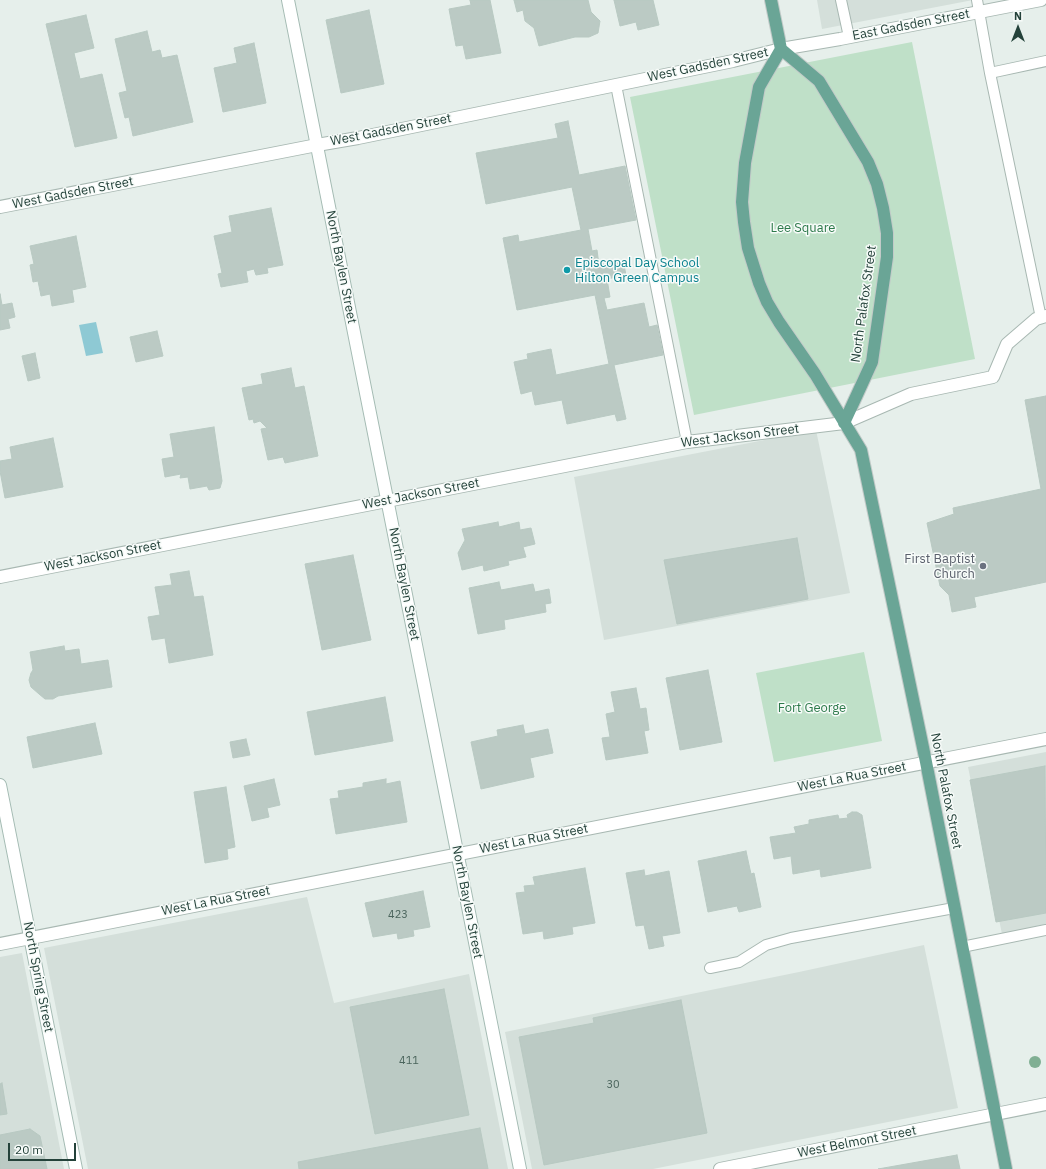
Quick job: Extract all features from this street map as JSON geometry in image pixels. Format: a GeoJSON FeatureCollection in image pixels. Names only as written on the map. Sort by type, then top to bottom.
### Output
{"type":"FeatureCollection","features":[{"type":"Feature","properties":{"kind":"main road"},"geometry":{"type":"LineString","coordinates":[[771,0],[781,49]]}},
{"type":"Feature","properties":{"kind":"main road","name":"North Palafox Street"},"geometry":{"type":"LineString","coordinates":[[844,423],[872,362],[887,257],[887,233],[884,208],[877,184],[868,162],[819,81],[781,49],[759,87],[745,163],[742,202],[751,261],[767,302],[815,374],[844,423],[861,450],[926,762],[1006,1169]]}},
{"type":"Feature","properties":{"kind":"street","name":"North Baylen Street"},"geometry":{"type":"LineString","coordinates":[[288,0],[520,1169]]}},
{"type":"Feature","properties":{"kind":"street","name":"East Gadsden Street"},"geometry":{"type":"LineString","coordinates":[[781,49],[1041,0]]}},
{"type":"Feature","properties":{"kind":"street","name":"West Gadsden Street"},"geometry":{"type":"LineString","coordinates":[[0,207],[358,138],[733,61],[781,49]]}},
{"type":"Feature","properties":{"kind":"street","name":"West Jackson Street"},"geometry":{"type":"LineString","coordinates":[[0,577],[687,442],[844,423],[911,394],[993,377],[1007,344],[1036,319],[1044,317]]}},
{"type":"Feature","properties":{"kind":"street","name":"West La Rua Street"},"geometry":{"type":"LineString","coordinates":[[0,944],[1046,738]]}},
{"type":"Feature","properties":{"kind":"street","name":"North Spring Street"},"geometry":{"type":"LineString","coordinates":[[0,786],[4,831],[30,938],[76,1169]]}},
{"type":"Feature","properties":{"kind":"street","name":"West Belmont Street"},"geometry":{"type":"LineString","coordinates":[[720,1169],[1046,1104]]}},
{"type":"Feature","properties":{"kind":"lane"},"geometry":{"type":"LineString","coordinates":[[841,0],[849,37]]}},
{"type":"Feature","properties":{"kind":"lane"},"geometry":{"type":"LineString","coordinates":[[977,0],[990,73],[1044,317]]}},
{"type":"Feature","properties":{"kind":"lane"},"geometry":{"type":"LineString","coordinates":[[990,73],[1046,61]]}},
{"type":"Feature","properties":{"kind":"lane"},"geometry":{"type":"LineString","coordinates":[[616,85],[687,442]]}},
{"type":"Feature","properties":{"kind":"lane"},"geometry":{"type":"LineString","coordinates":[[710,968],[738,962],[766,944],[954,908]]}},
{"type":"Feature","properties":{"kind":"lane"},"geometry":{"type":"LineString","coordinates":[[962,947],[1046,930]]}},
{"type":"Feature","properties":{"kind":"shaded area"},"geometry":{"type":"Polygon","coordinates":[[[817,0],[973,0],[822,29],[817,0]]]}},
{"type":"Feature","properties":{"kind":"shaded area"},"geometry":{"type":"Polygon","coordinates":[[[816,430],[850,593],[604,640],[574,477],[816,430]]]}},
{"type":"Feature","properties":{"kind":"shaded area"},"geometry":{"type":"Polygon","coordinates":[[[1046,752],[1046,924],[1002,934],[968,767],[1046,752]]]}},
{"type":"Feature","properties":{"kind":"shaded area"},"geometry":{"type":"Polygon","coordinates":[[[307,897],[334,1003],[469,974],[508,1169],[88,1169],[44,948],[307,897]]]}},
{"type":"Feature","properties":{"kind":"shaded area"},"geometry":{"type":"Polygon","coordinates":[[[924,945],[958,1108],[653,1169],[532,1169],[505,1032],[924,945]]]}},
{"type":"Feature","properties":{"kind":"shaded area"},"geometry":{"type":"Polygon","coordinates":[[[22,953],[64,1169],[0,1169],[0,957],[22,953]]]}},
{"type":"Feature","properties":{"kind":"green space","name":"Lee Square"},"geometry":{"type":"Polygon","coordinates":[[[912,42],[975,359],[694,415],[630,97],[912,42]]]}},
{"type":"Feature","properties":{"kind":"green space","name":"Fort George"},"geometry":{"type":"Polygon","coordinates":[[[864,652],[882,741],[774,762],[756,673],[864,652]]]}},
{"type":"Feature","properties":{"kind":"water"},"geometry":{"type":"Polygon","coordinates":[[[96,322],[103,353],[86,356],[79,325],[96,322]]]}},
{"type":"Feature","properties":{"kind":"building"},"geometry":{"type":"Polygon","coordinates":[[[470,0],[490,0],[501,53],[466,59],[463,45],[456,46],[449,9],[471,5],[470,0]]]}},
{"type":"Feature","properties":{"kind":"building"},"geometry":{"type":"Polygon","coordinates":[[[514,0],[588,0],[591,12],[600,21],[598,33],[589,37],[575,37],[539,46],[534,28],[525,21],[523,10],[517,12],[514,0]]]}},
{"type":"Feature","properties":{"kind":"building"},"geometry":{"type":"Polygon","coordinates":[[[614,0],[653,0],[659,25],[638,30],[636,22],[620,26],[614,0]]]}},
{"type":"Feature","properties":{"kind":"building"},"geometry":{"type":"Polygon","coordinates":[[[369,10],[384,84],[341,93],[326,20],[369,10]]]}},
{"type":"Feature","properties":{"kind":"building"},"geometry":{"type":"Polygon","coordinates":[[[86,15],[94,48],[74,53],[80,79],[102,74],[117,138],[75,147],[46,24],[86,15]]]}},
{"type":"Feature","properties":{"kind":"building"},"geometry":{"type":"Polygon","coordinates":[[[147,31],[152,52],[160,50],[162,58],[177,55],[193,122],[133,136],[129,117],[125,118],[119,93],[127,91],[115,39],[147,31]]]}},
{"type":"Feature","properties":{"kind":"building"},"geometry":{"type":"Polygon","coordinates":[[[254,43],[266,103],[223,112],[214,68],[237,63],[234,48],[254,43]]]}},
{"type":"Feature","properties":{"kind":"building","name":"Episcopal Day School Hilton Green Campus"},"geometry":{"type":"Polygon","coordinates":[[[568,121],[579,175],[625,166],[636,220],[588,229],[592,251],[597,250],[599,265],[623,260],[626,275],[607,279],[610,297],[604,298],[607,310],[644,303],[649,327],[657,325],[663,355],[614,365],[626,419],[617,421],[615,414],[567,424],[562,400],[535,405],[532,391],[521,394],[514,362],[528,359],[527,354],[551,349],[556,375],[609,364],[595,295],[517,310],[503,238],[518,235],[519,242],[581,230],[572,187],[486,204],[476,153],[558,138],[555,124],[568,121]]]}},
{"type":"Feature","properties":{"kind":"building"},"geometry":{"type":"Polygon","coordinates":[[[271,208],[283,265],[267,268],[268,273],[256,275],[254,269],[246,271],[248,282],[221,287],[218,274],[222,273],[214,236],[232,232],[229,216],[271,208]]]}},
{"type":"Feature","properties":{"kind":"building"},"geometry":{"type":"Polygon","coordinates":[[[76,236],[86,287],[72,290],[74,302],[52,306],[50,294],[41,296],[38,281],[33,282],[30,265],[34,264],[30,246],[76,236]]]}},
{"type":"Feature","properties":{"kind":"building"},"geometry":{"type":"Polygon","coordinates":[[[0,294],[2,305],[12,303],[15,317],[8,319],[10,328],[0,330],[0,294]]]}},
{"type":"Feature","properties":{"kind":"building"},"geometry":{"type":"Polygon","coordinates":[[[157,331],[163,356],[136,362],[130,337],[157,331]]]}},
{"type":"Feature","properties":{"kind":"building"},"geometry":{"type":"Polygon","coordinates":[[[35,353],[40,378],[28,381],[22,356],[35,353]]]}},
{"type":"Feature","properties":{"kind":"building"},"geometry":{"type":"Polygon","coordinates":[[[291,368],[295,388],[304,386],[318,456],[285,463],[283,457],[268,460],[261,429],[267,428],[260,421],[254,423],[253,419],[249,420],[242,388],[263,384],[261,374],[291,368]]]}},
{"type":"Feature","properties":{"kind":"building"},"geometry":{"type":"Polygon","coordinates":[[[1046,396],[1046,582],[974,597],[976,607],[952,612],[949,595],[940,586],[927,523],[954,514],[953,508],[1041,489],[1025,400],[1046,396]]]}},
{"type":"Feature","properties":{"kind":"building"},"geometry":{"type":"Polygon","coordinates":[[[214,427],[222,481],[220,488],[209,490],[207,486],[190,489],[188,477],[180,478],[181,474],[165,477],[162,459],[174,457],[170,434],[214,427]]]}},
{"type":"Feature","properties":{"kind":"building"},"geometry":{"type":"Polygon","coordinates":[[[53,438],[63,487],[5,498],[0,471],[0,461],[12,459],[10,447],[53,438]]]}},
{"type":"Feature","properties":{"kind":"building"},"geometry":{"type":"Polygon","coordinates":[[[498,522],[499,527],[519,522],[520,530],[531,528],[535,544],[523,547],[526,557],[508,561],[509,565],[484,571],[483,565],[462,570],[458,553],[465,540],[462,529],[498,522]]]}},
{"type":"Feature","properties":{"kind":"building"},"geometry":{"type":"Polygon","coordinates":[[[797,538],[808,599],[677,624],[664,560],[797,538]]]}},
{"type":"Feature","properties":{"kind":"building"},"geometry":{"type":"Polygon","coordinates":[[[353,555],[371,640],[322,650],[305,564],[353,555]]]}},
{"type":"Feature","properties":{"kind":"building"},"geometry":{"type":"Polygon","coordinates":[[[189,571],[194,597],[203,596],[213,655],[169,663],[165,638],[152,640],[148,617],[160,615],[155,587],[172,585],[170,574],[189,571]]]}},
{"type":"Feature","properties":{"kind":"building"},"geometry":{"type":"Polygon","coordinates":[[[499,582],[501,590],[533,584],[535,592],[549,589],[551,603],[545,604],[546,612],[504,620],[505,629],[478,634],[469,588],[499,582]]]}},
{"type":"Feature","properties":{"kind":"building"},"geometry":{"type":"Polygon","coordinates":[[[64,646],[65,651],[79,649],[81,664],[108,660],[112,687],[58,696],[53,699],[45,699],[39,694],[31,687],[29,680],[33,670],[30,652],[64,646]]]}},
{"type":"Feature","properties":{"kind":"building"},"geometry":{"type":"Polygon","coordinates":[[[708,670],[722,742],[680,750],[666,678],[708,670]]]}},
{"type":"Feature","properties":{"kind":"building"},"geometry":{"type":"Polygon","coordinates":[[[636,688],[640,709],[646,708],[649,730],[644,731],[648,753],[606,760],[602,738],[610,737],[606,714],[615,712],[611,692],[636,688]]]}},
{"type":"Feature","properties":{"kind":"building"},"geometry":{"type":"Polygon","coordinates":[[[385,697],[393,741],[315,755],[307,712],[385,697]]]}},
{"type":"Feature","properties":{"kind":"building"},"geometry":{"type":"Polygon","coordinates":[[[95,723],[102,754],[33,768],[27,737],[95,723]]]}},
{"type":"Feature","properties":{"kind":"building"},"geometry":{"type":"Polygon","coordinates":[[[523,725],[525,734],[548,729],[553,753],[530,758],[534,777],[481,789],[471,742],[498,736],[497,730],[523,725]]]}},
{"type":"Feature","properties":{"kind":"building"},"geometry":{"type":"Polygon","coordinates":[[[246,739],[250,755],[233,758],[230,742],[246,739]]]}},
{"type":"Feature","properties":{"kind":"building"},"geometry":{"type":"Polygon","coordinates":[[[1045,766],[1046,913],[996,922],[970,780],[1045,766]]]}},
{"type":"Feature","properties":{"kind":"building"},"geometry":{"type":"Polygon","coordinates":[[[274,779],[280,805],[267,808],[269,817],[252,821],[244,786],[274,779]]]}},
{"type":"Feature","properties":{"kind":"building"},"geometry":{"type":"Polygon","coordinates":[[[386,779],[386,784],[400,781],[407,822],[336,834],[330,799],[339,798],[338,791],[363,787],[363,783],[386,779]]]}},
{"type":"Feature","properties":{"kind":"building"},"geometry":{"type":"Polygon","coordinates":[[[226,787],[235,847],[227,849],[228,859],[205,863],[194,792],[226,787]]]}},
{"type":"Feature","properties":{"kind":"building"},"geometry":{"type":"Polygon","coordinates":[[[852,812],[857,812],[862,815],[871,868],[821,877],[820,869],[793,874],[791,856],[774,859],[770,837],[796,833],[794,827],[809,824],[809,820],[838,815],[839,819],[848,818],[847,815],[852,812]]]}},
{"type":"Feature","properties":{"kind":"building"},"geometry":{"type":"Polygon","coordinates":[[[746,851],[751,874],[754,873],[761,907],[739,912],[737,906],[708,912],[698,861],[746,851]]]}},
{"type":"Feature","properties":{"kind":"building"},"geometry":{"type":"Polygon","coordinates":[[[585,868],[595,923],[572,927],[573,934],[544,939],[543,931],[523,934],[516,893],[525,892],[524,886],[535,885],[533,877],[585,868]]]}},
{"type":"Feature","properties":{"kind":"building"},"geometry":{"type":"Polygon","coordinates":[[[644,870],[645,876],[669,871],[680,933],[662,936],[664,946],[649,949],[644,925],[636,926],[626,873],[644,870]]]}},
{"type":"Feature","properties":{"kind":"building"},"geometry":{"type":"Polygon","coordinates":[[[423,891],[430,927],[413,930],[414,936],[398,939],[397,933],[373,937],[365,903],[423,891]]]}},
{"type":"Feature","properties":{"kind":"building"},"geometry":{"type":"Polygon","coordinates":[[[444,989],[469,1115],[375,1134],[350,1007],[444,989]]]}},
{"type":"Feature","properties":{"kind":"building"},"geometry":{"type":"Polygon","coordinates":[[[681,1000],[707,1133],[544,1165],[519,1037],[594,1023],[593,1018],[681,1000]]]}},
{"type":"Feature","properties":{"kind":"building"},"geometry":{"type":"Polygon","coordinates":[[[2,1083],[7,1114],[0,1115],[0,1084],[2,1083]]]}},
{"type":"Feature","properties":{"kind":"building"},"geometry":{"type":"Polygon","coordinates":[[[480,1128],[488,1169],[299,1169],[298,1162],[480,1128]]]}},
{"type":"Feature","properties":{"kind":"building"},"geometry":{"type":"Polygon","coordinates":[[[30,1129],[40,1136],[47,1169],[0,1169],[0,1135],[30,1129]]]}},
{"type":"Feature","properties":{"kind":"building"},"geometry":{"type":"Polygon","coordinates":[[[957,1155],[960,1169],[878,1169],[957,1155]]]}},
{"type":"Feature","properties":{"kind":"place","name":"Episcopal Day School Hilton Green Campus"},"geometry":{"type":"Point","coordinates":[567,270]}},
{"type":"Feature","properties":{"kind":"place","name":"First Baptist Church"},"geometry":{"type":"Point","coordinates":[983,566]}}]}
